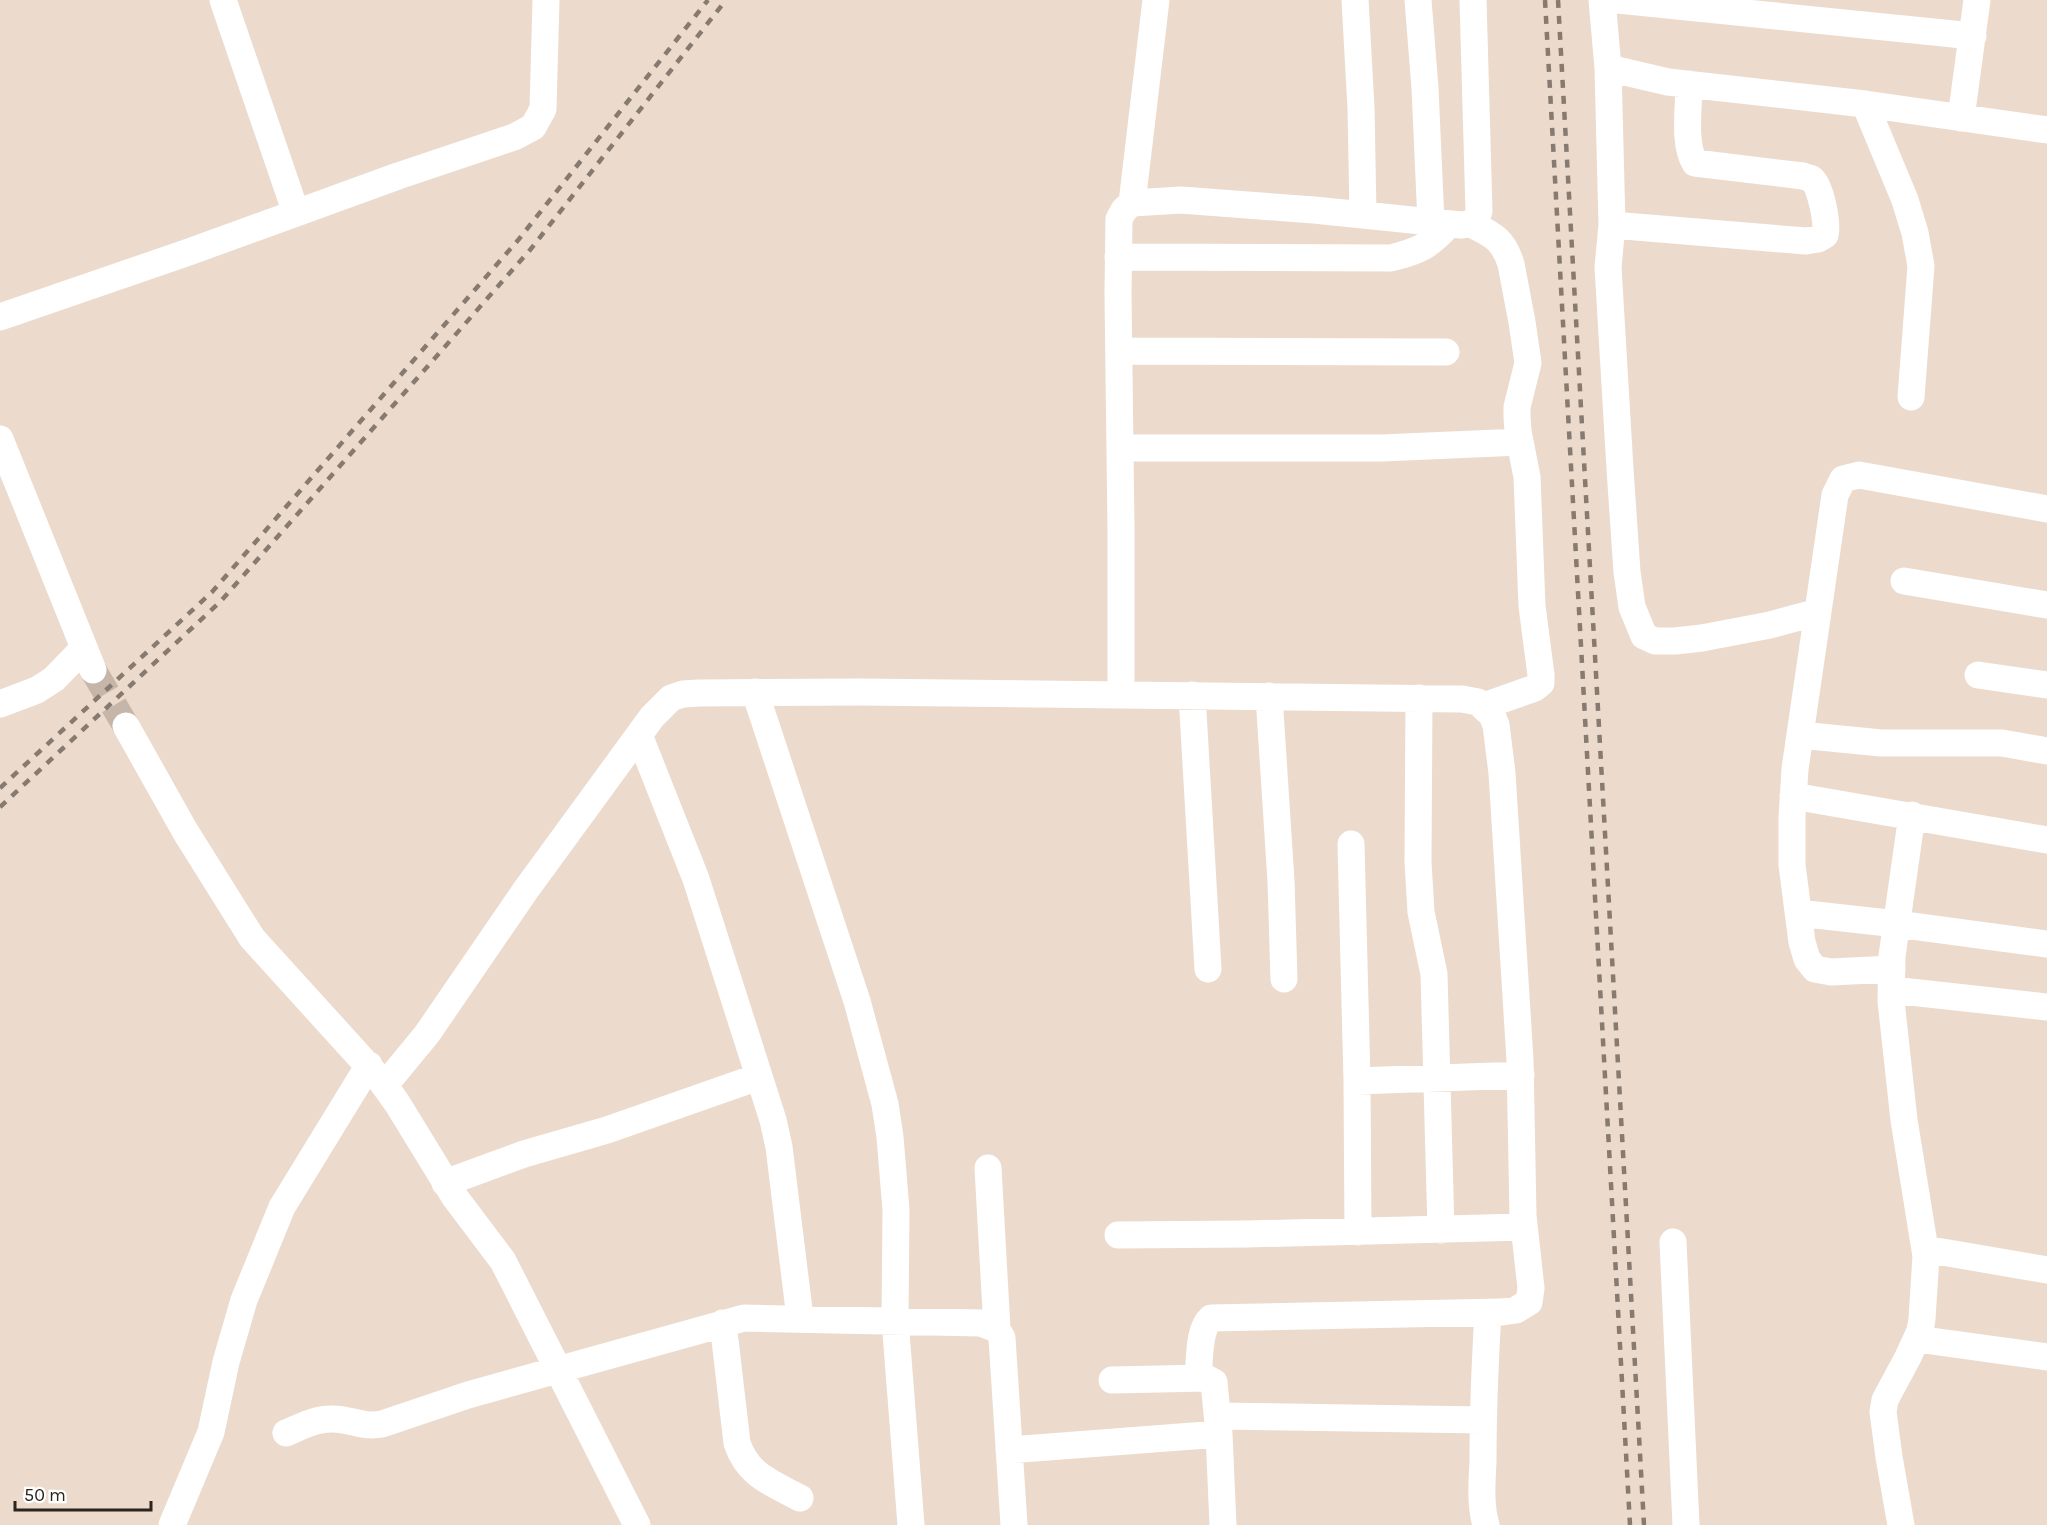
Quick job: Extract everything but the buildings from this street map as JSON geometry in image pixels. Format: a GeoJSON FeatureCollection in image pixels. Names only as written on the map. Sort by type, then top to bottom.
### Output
{"type":"FeatureCollection","features":[{"type":"Feature","properties":{"kind":"street"},"geometry":{"type":"LineString","coordinates":[[223,0],[296,213]]}},
{"type":"Feature","properties":{"kind":"street"},"geometry":{"type":"LineString","coordinates":[[0,317],[514,137],[533,127],[543,109],[546,0]]}},
{"type":"Feature","properties":{"kind":"street"},"geometry":{"type":"LineString","coordinates":[[1132,203],[1156,0]]}},
{"type":"Feature","properties":{"kind":"street"},"geometry":{"type":"LineString","coordinates":[[1355,0],[1361,108],[1363,215]]}},
{"type":"Feature","properties":{"kind":"street"},"geometry":{"type":"LineString","coordinates":[[1419,0],[1425,88],[1450,224]]}},
{"type":"Feature","properties":{"kind":"street"},"geometry":{"type":"LineString","coordinates":[[1118,256],[1391,258],[1424,248],[1450,224],[1477,219],[1479,211],[1473,0]]}},
{"type":"Feature","properties":{"kind":"street"},"geometry":{"type":"LineString","coordinates":[[1602,0],[1608,68],[1612,225],[1608,267],[1619,459],[1627,572],[1632,607],[1638,625],[1644,636],[1656,641],[1675,641],[1770,625],[1818,612]]}},
{"type":"Feature","properties":{"kind":"street"},"geometry":{"type":"LineString","coordinates":[[1618,0],[1740,6],[1972,36]]}},
{"type":"Feature","properties":{"kind":"street"},"geometry":{"type":"LineString","coordinates":[[1961,118],[1977,0]]}},
{"type":"Feature","properties":{"kind":"street"},"geometry":{"type":"LineString","coordinates":[[1608,68],[1668,82],[1865,104],[2047,130]]}},
{"type":"Feature","properties":{"kind":"street"},"geometry":{"type":"LineString","coordinates":[[1612,225],[1806,241],[1825,235],[1827,227],[1818,187],[1811,179],[1803,176],[1695,163],[1688,145],[1689,84]]}},
{"type":"Feature","properties":{"kind":"street"},"geometry":{"type":"LineString","coordinates":[[1865,104],[1905,200],[1915,233],[1921,266],[1911,397]]}},
{"type":"Feature","properties":{"kind":"street"},"geometry":{"type":"LineString","coordinates":[[1121,695],[1119,219],[1132,203],[1181,200],[1450,224],[1495,236],[1507,251],[1522,322],[1527,363],[1517,407],[1518,431],[1527,477],[1532,606],[1540,658],[1541,683],[1521,694],[1484,706]]}},
{"type":"Feature","properties":{"kind":"street"},"geometry":{"type":"LineString","coordinates":[[1119,351],[1446,352]]}},
{"type":"Feature","properties":{"kind":"street"},"geometry":{"type":"LineString","coordinates":[[0,438],[89,659],[37,690],[0,704]]}},
{"type":"Feature","properties":{"kind":"street"},"geometry":{"type":"LineString","coordinates":[[1120,448],[1382,448],[1520,442]]}},
{"type":"Feature","properties":{"kind":"street"},"geometry":{"type":"LineString","coordinates":[[2047,509],[1859,475],[1843,479],[1835,495],[1800,735],[1793,795],[1792,865],[1802,942],[1807,959],[1815,969],[2047,1007]]}},
{"type":"Feature","properties":{"kind":"street"},"geometry":{"type":"LineString","coordinates":[[1904,581],[2047,605]]}},
{"type":"Feature","properties":{"kind":"street"},"geometry":{"type":"LineString","coordinates":[[1978,675],[2047,686]]}},
{"type":"Feature","properties":{"kind":"street"},"geometry":{"type":"LineString","coordinates":[[755,692],[857,1001],[885,1104],[896,1209],[894,1320],[911,1525]]}},
{"type":"Feature","properties":{"kind":"street"},"geometry":{"type":"LineString","coordinates":[[172,1525],[211,1432],[226,1362],[244,1300],[282,1207],[377,1075],[427,1034],[525,891],[663,704],[683,694],[755,692],[1462,699],[1478,702],[1492,715],[1496,725],[1502,773],[1521,1075],[1524,1227],[1531,1288],[1530,1302],[1516,1310],[1488,1313],[1211,1318],[1205,1323],[1202,1332],[1198,1378]]}},
{"type":"Feature","properties":{"kind":"street"},"geometry":{"type":"LineString","coordinates":[[1192,695],[1208,969]]}},
{"type":"Feature","properties":{"kind":"street"},"geometry":{"type":"LineString","coordinates":[[1269,696],[1281,881],[1284,979]]}},
{"type":"Feature","properties":{"kind":"street"},"geometry":{"type":"LineString","coordinates":[[1419,698],[1418,862],[1421,912],[1434,974],[1441,1230]]}},
{"type":"Feature","properties":{"kind":"street"},"geometry":{"type":"LineString","coordinates":[[126,726],[185,831],[252,938],[377,1075],[445,1183],[503,1261],[638,1525]]}},
{"type":"Feature","properties":{"kind":"street"},"geometry":{"type":"LineString","coordinates":[[639,735],[696,879],[779,1146],[800,1318]]}},
{"type":"Feature","properties":{"kind":"street"},"geometry":{"type":"LineString","coordinates":[[1800,735],[1881,743],[2002,743],[2047,751]]}},
{"type":"Feature","properties":{"kind":"street"},"geometry":{"type":"LineString","coordinates":[[1793,795],[2047,840]]}},
{"type":"Feature","properties":{"kind":"street"},"geometry":{"type":"LineString","coordinates":[[1901,1525],[1888,1457],[1883,1413],[1885,1400],[1917,1339],[1922,1319],[1925,1249],[1904,1120],[1892,980],[1912,815]]}},
{"type":"Feature","properties":{"kind":"street"},"geometry":{"type":"LineString","coordinates":[[1351,844],[1358,1232]]}},
{"type":"Feature","properties":{"kind":"street"},"geometry":{"type":"LineString","coordinates":[[1798,913],[2047,944]]}},
{"type":"Feature","properties":{"kind":"street"},"geometry":{"type":"LineString","coordinates":[[1357,1081],[1521,1075]]}},
{"type":"Feature","properties":{"kind":"street"},"geometry":{"type":"LineString","coordinates":[[445,1183],[524,1154],[607,1130],[758,1077]]}},
{"type":"Feature","properties":{"kind":"street"},"geometry":{"type":"LineString","coordinates":[[988,1168],[997,1329],[1002,1338],[1004,1361],[1014,1525]]}},
{"type":"Feature","properties":{"kind":"street"},"geometry":{"type":"LineString","coordinates":[[1118,1235],[1524,1227]]}},
{"type":"Feature","properties":{"kind":"street"},"geometry":{"type":"LineString","coordinates":[[1673,1242],[1686,1525]]}},
{"type":"Feature","properties":{"kind":"street"},"geometry":{"type":"LineString","coordinates":[[1925,1249],[2047,1270]]}},
{"type":"Feature","properties":{"kind":"street"},"geometry":{"type":"LineString","coordinates":[[1486,1525],[1483,1515],[1483,1420],[1488,1313]]}},
{"type":"Feature","properties":{"kind":"street"},"geometry":{"type":"LineString","coordinates":[[286,1433],[319,1420],[333,1418],[369,1426],[382,1424],[468,1395],[744,1318],[981,1323],[997,1329]]}},
{"type":"Feature","properties":{"kind":"street"},"geometry":{"type":"LineString","coordinates":[[723,1323],[737,1443],[741,1452],[748,1466],[760,1478],[801,1498]]}},
{"type":"Feature","properties":{"kind":"street"},"geometry":{"type":"LineString","coordinates":[[1917,1339],[2047,1357]]}},
{"type":"Feature","properties":{"kind":"street"},"geometry":{"type":"LineString","coordinates":[[1112,1380],[1206,1378],[1214,1382],[1223,1525]]}},
{"type":"Feature","properties":{"kind":"street"},"geometry":{"type":"LineString","coordinates":[[1009,1450],[1218,1425],[1483,1420]]}},
{"type":"Feature","properties":{"kind":"tunnel"},"geometry":{"type":"LineString","coordinates":[[93,670],[126,726]]}},
{"type":"Feature","properties":{"kind":"railway"},"geometry":{"type":"LineString","coordinates":[[0,788],[212,592],[519,239],[708,0]]}},
{"type":"Feature","properties":{"kind":"railway"},"geometry":{"type":"LineString","coordinates":[[0,807],[221,601],[530,250],[726,0]]}},
{"type":"Feature","properties":{"kind":"railway"},"geometry":{"type":"LineString","coordinates":[[1545,0],[1630,1525]]}},
{"type":"Feature","properties":{"kind":"railway"},"geometry":{"type":"LineString","coordinates":[[1558,0],[1644,1525]]}}]}
